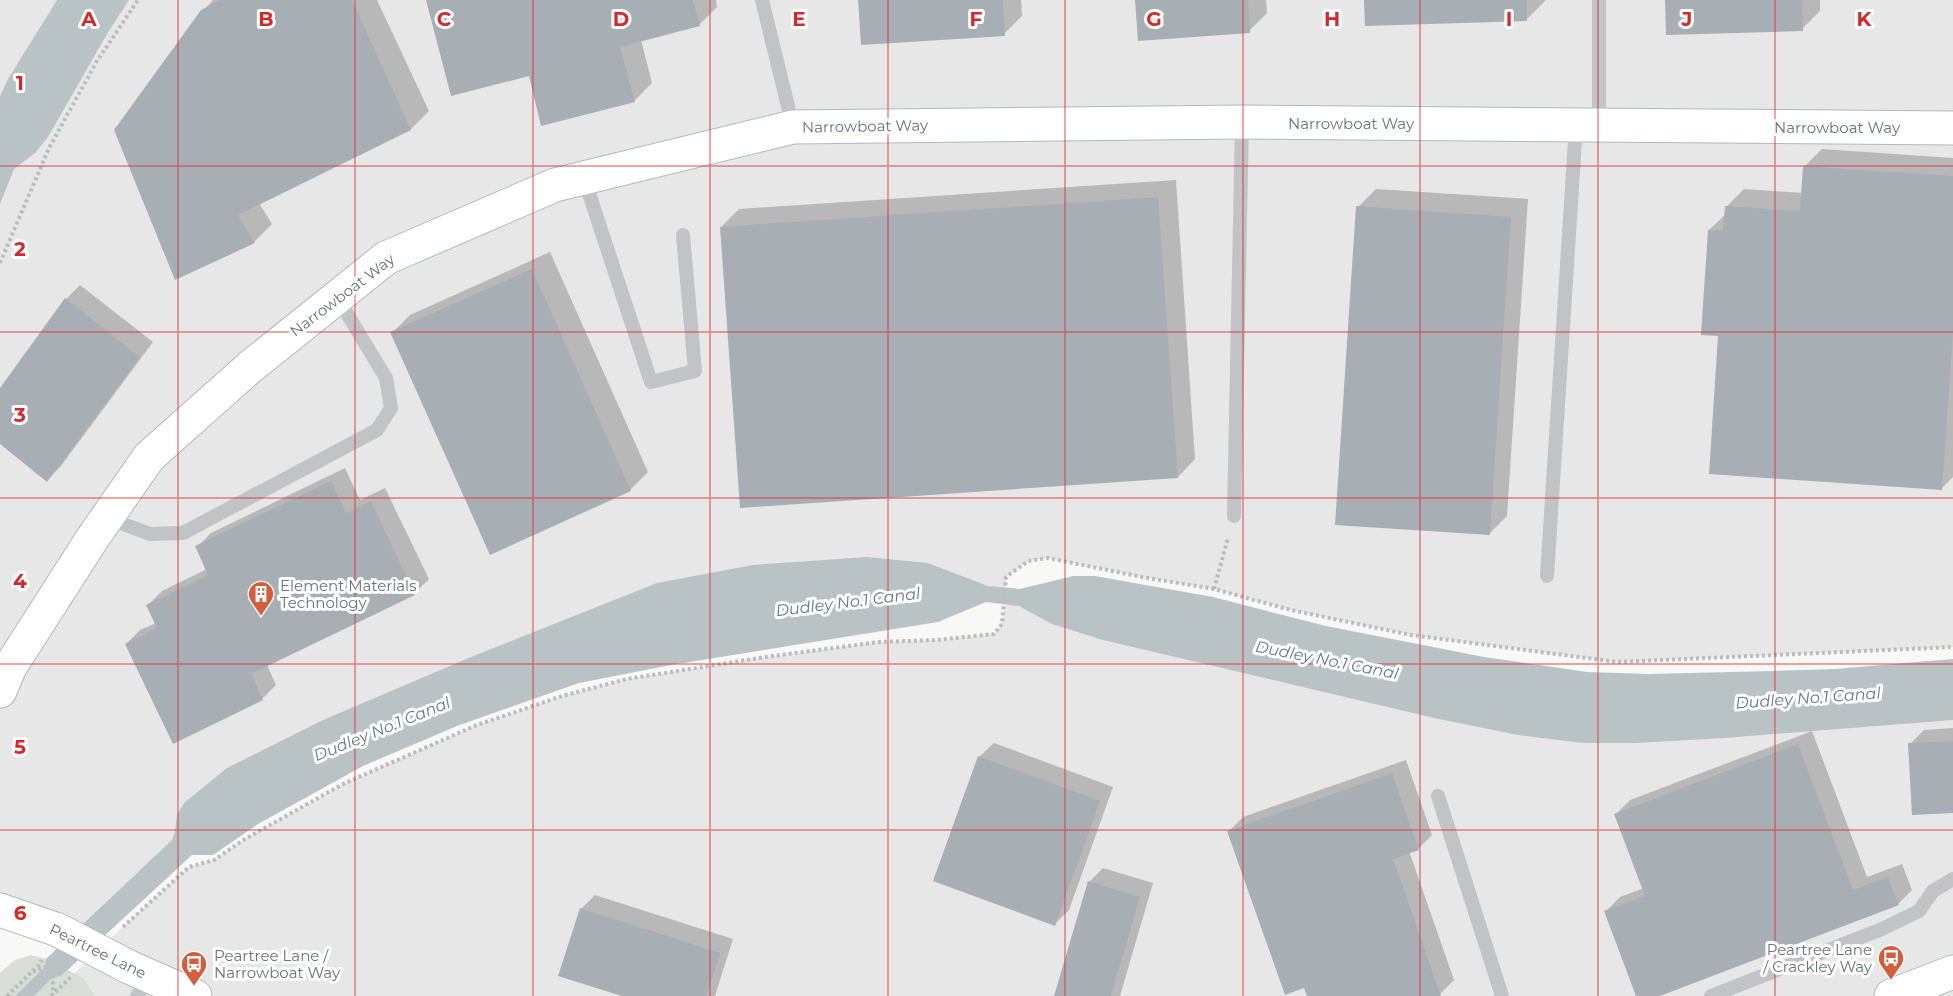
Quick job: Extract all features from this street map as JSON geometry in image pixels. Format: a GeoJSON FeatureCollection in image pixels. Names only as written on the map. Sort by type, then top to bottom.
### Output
{"type":"FeatureCollection","features":[{"type":"Feature","properties":{"kind":"street","name":"Narrowboat Way"},"geometry":{"type":"LineString","coordinates":[[0,691],[10,667],[149,457],[250,367],[386,258],[555,185],[793,127],[1242,122],[1953,128]]}},
{"type":"Feature","properties":{"kind":"street","name":"Peartree Lane"},"geometry":{"type":"LineString","coordinates":[[0,910],[58,930],[139,980],[195,996]]}},
{"type":"Feature","properties":{"kind":"street"},"geometry":{"type":"LineString","coordinates":[[1892,996],[1953,972]]}},
{"type":"Feature","properties":{"kind":"lane"},"geometry":{"type":"LineString","coordinates":[[762,0],[793,127]]}},
{"type":"Feature","properties":{"kind":"lane"},"geometry":{"type":"LineString","coordinates":[[1547,576],[1599,0]]}},
{"type":"Feature","properties":{"kind":"lane"},"geometry":{"type":"LineString","coordinates":[[1233,516],[1242,122]]}},
{"type":"Feature","properties":{"kind":"lane"},"geometry":{"type":"LineString","coordinates":[[584,178],[651,382],[695,370],[683,235]]}},
{"type":"Feature","properties":{"kind":"lane"},"geometry":{"type":"LineString","coordinates":[[107,518],[150,534],[183,533],[377,430],[390,408],[386,378],[337,297]]}},
{"type":"Feature","properties":{"kind":"lane"},"geometry":{"type":"LineString","coordinates":[[1438,796],[1502,996]]}},
{"type":"Feature","properties":{"kind":"lane"},"geometry":{"type":"LineString","coordinates":[[1711,996],[1882,929],[1918,911],[1933,891],[1953,879]]}},
{"type":"Feature","properties":{"kind":"path"},"geometry":{"type":"LineString","coordinates":[[0,263],[49,148],[97,61],[138,0]]}},
{"type":"Feature","properties":{"kind":"path"},"geometry":{"type":"LineString","coordinates":[[1214,589],[1233,516]]}},
{"type":"Feature","properties":{"kind":"path"},"geometry":{"type":"LineString","coordinates":[[189,867],[214,860],[245,839],[343,784],[477,724],[562,696],[627,679],[765,657],[879,642],[936,640],[994,634],[1002,624],[1006,577],[1028,561],[1048,558],[1214,589],[1291,610],[1411,635],[1617,662],[1953,647]]}},
{"type":"Feature","properties":{"kind":"path"},"geometry":{"type":"LineString","coordinates":[[7,996],[30,974],[45,967],[54,977],[52,995]]}},
{"type":"Feature","properties":{"kind":"shaded area"},"geometry":{"type":"Polygon","coordinates":[[[0,0],[57,0],[8,79],[0,96],[0,0]]]}},
{"type":"Feature","properties":{"kind":"shaded area"},"geometry":{"type":"Polygon","coordinates":[[[93,0],[1953,0],[1953,647],[1617,662],[1411,635],[1291,610],[1214,589],[1048,558],[1028,561],[1006,577],[1006,595],[1553,705],[1953,688],[1953,996],[51,996],[189,867],[214,860],[245,839],[343,784],[477,725],[562,696],[627,679],[879,642],[936,640],[994,634],[1002,624],[1006,596],[713,619],[308,760],[81,941],[0,910],[0,182],[93,0]]]}},
{"type":"Feature","properties":{"kind":"shaded area"},"geometry":{"type":"Polygon","coordinates":[[[31,955],[46,959],[83,978],[95,996],[0,996],[0,973],[15,960],[31,955]]]}},
{"type":"Feature","properties":{"kind":"water"},"geometry":{"type":"Polygon","coordinates":[[[57,0],[129,0],[48,137],[35,153],[14,169],[0,204],[0,96],[8,79],[57,0]]]}},
{"type":"Feature","properties":{"kind":"water","name":"Dudley No.1 Canal"},"geometry":{"type":"Polygon","coordinates":[[[867,557],[928,563],[988,586],[1020,589],[1073,576],[1095,576],[1213,597],[1326,626],[1484,657],[1587,672],[1649,674],[1835,669],[1953,659],[1953,720],[1724,738],[1636,743],[1583,743],[1518,735],[1434,718],[1103,640],[1052,624],[1019,606],[986,602],[938,622],[671,665],[579,683],[457,726],[363,766],[258,824],[213,855],[192,855],[61,976],[53,977],[34,996],[15,996],[45,967],[46,959],[172,840],[177,815],[184,803],[227,768],[323,720],[471,657],[657,583],[753,565],[867,557]]]}},
{"type":"Feature","properties":{"kind":"building"},"geometry":{"type":"Polygon","coordinates":[[[220,0],[352,0],[411,130],[238,215],[255,243],[175,280],[114,130],[201,10],[220,0]]]}},
{"type":"Feature","properties":{"kind":"building"},"geometry":{"type":"Polygon","coordinates":[[[426,0],[693,0],[700,26],[620,47],[635,102],[541,126],[529,76],[451,96],[426,0]]]}},
{"type":"Feature","properties":{"kind":"building"},"geometry":{"type":"Polygon","coordinates":[[[858,0],[1003,0],[1005,36],[861,45],[858,0]]]}},
{"type":"Feature","properties":{"kind":"building"},"geometry":{"type":"Polygon","coordinates":[[[1135,0],[1248,0],[1250,33],[1138,41],[1135,0]]]}},
{"type":"Feature","properties":{"kind":"building"},"geometry":{"type":"Polygon","coordinates":[[[1364,0],[1527,0],[1527,21],[1365,26],[1364,0]]]}},
{"type":"Feature","properties":{"kind":"building"},"geometry":{"type":"Polygon","coordinates":[[[1665,0],[1802,0],[1803,31],[1666,35],[1665,0]]]}},
{"type":"Feature","properties":{"kind":"building"},"geometry":{"type":"Polygon","coordinates":[[[1803,166],[1953,176],[1953,333],[1942,490],[1709,474],[1718,336],[1701,335],[1708,230],[1723,231],[1725,206],[1800,211],[1803,166]]]}},
{"type":"Feature","properties":{"kind":"building"},"geometry":{"type":"Polygon","coordinates":[[[1158,197],[1178,478],[740,508],[720,227],[1158,197]]]}},
{"type":"Feature","properties":{"kind":"building"},"geometry":{"type":"Polygon","coordinates":[[[1356,206],[1511,217],[1490,535],[1335,525],[1356,206]]]}},
{"type":"Feature","properties":{"kind":"building"},"geometry":{"type":"Polygon","coordinates":[[[532,269],[631,491],[490,555],[390,332],[532,269]]]}},
{"type":"Feature","properties":{"kind":"building"},"geometry":{"type":"Polygon","coordinates":[[[65,298],[140,357],[47,482],[0,444],[0,388],[65,298]]]}},
{"type":"Feature","properties":{"kind":"building","name":"Element Materials Technology"},"geometry":{"type":"Polygon","coordinates":[[[331,481],[346,513],[371,501],[415,595],[251,674],[263,700],[173,744],[125,644],[157,628],[146,605],[208,575],[195,546],[331,481]]]}},
{"type":"Feature","properties":{"kind":"building"},"geometry":{"type":"Polygon","coordinates":[[[1953,741],[1953,813],[1912,815],[1908,743],[1953,741]]]}},
{"type":"Feature","properties":{"kind":"building"},"geometry":{"type":"Polygon","coordinates":[[[1798,744],[1853,890],[1888,877],[1899,905],[1660,996],[1636,996],[1604,911],[1645,896],[1614,814],[1798,744]]]}},
{"type":"Feature","properties":{"kind":"building"},"geometry":{"type":"Polygon","coordinates":[[[978,756],[1100,801],[1055,926],[933,881],[978,756]]]}},
{"type":"Feature","properties":{"kind":"building"},"geometry":{"type":"Polygon","coordinates":[[[1392,773],[1419,850],[1393,859],[1441,996],[1307,996],[1304,988],[1285,995],[1227,831],[1392,773]]]}},
{"type":"Feature","properties":{"kind":"building"},"geometry":{"type":"Polygon","coordinates":[[[1088,881],[1140,897],[1111,996],[1054,996],[1088,881]]]}},
{"type":"Feature","properties":{"kind":"building"},"geometry":{"type":"Polygon","coordinates":[[[580,908],[720,953],[706,996],[622,996],[558,976],[580,908]]]}},
{"type":"Feature","properties":{"kind":"place","name":"Element Materials Technology"},"geometry":{"type":"Point","coordinates":[261,617]}},
{"type":"Feature","properties":{"kind":"place","name":"Peartree Lane / Crackley Way"},"geometry":{"type":"Point","coordinates":[1891,981]}},
{"type":"Feature","properties":{"kind":"place","name":"Peartree Lane / Narrowboat Way"},"geometry":{"type":"Point","coordinates":[194,987]}}]}
